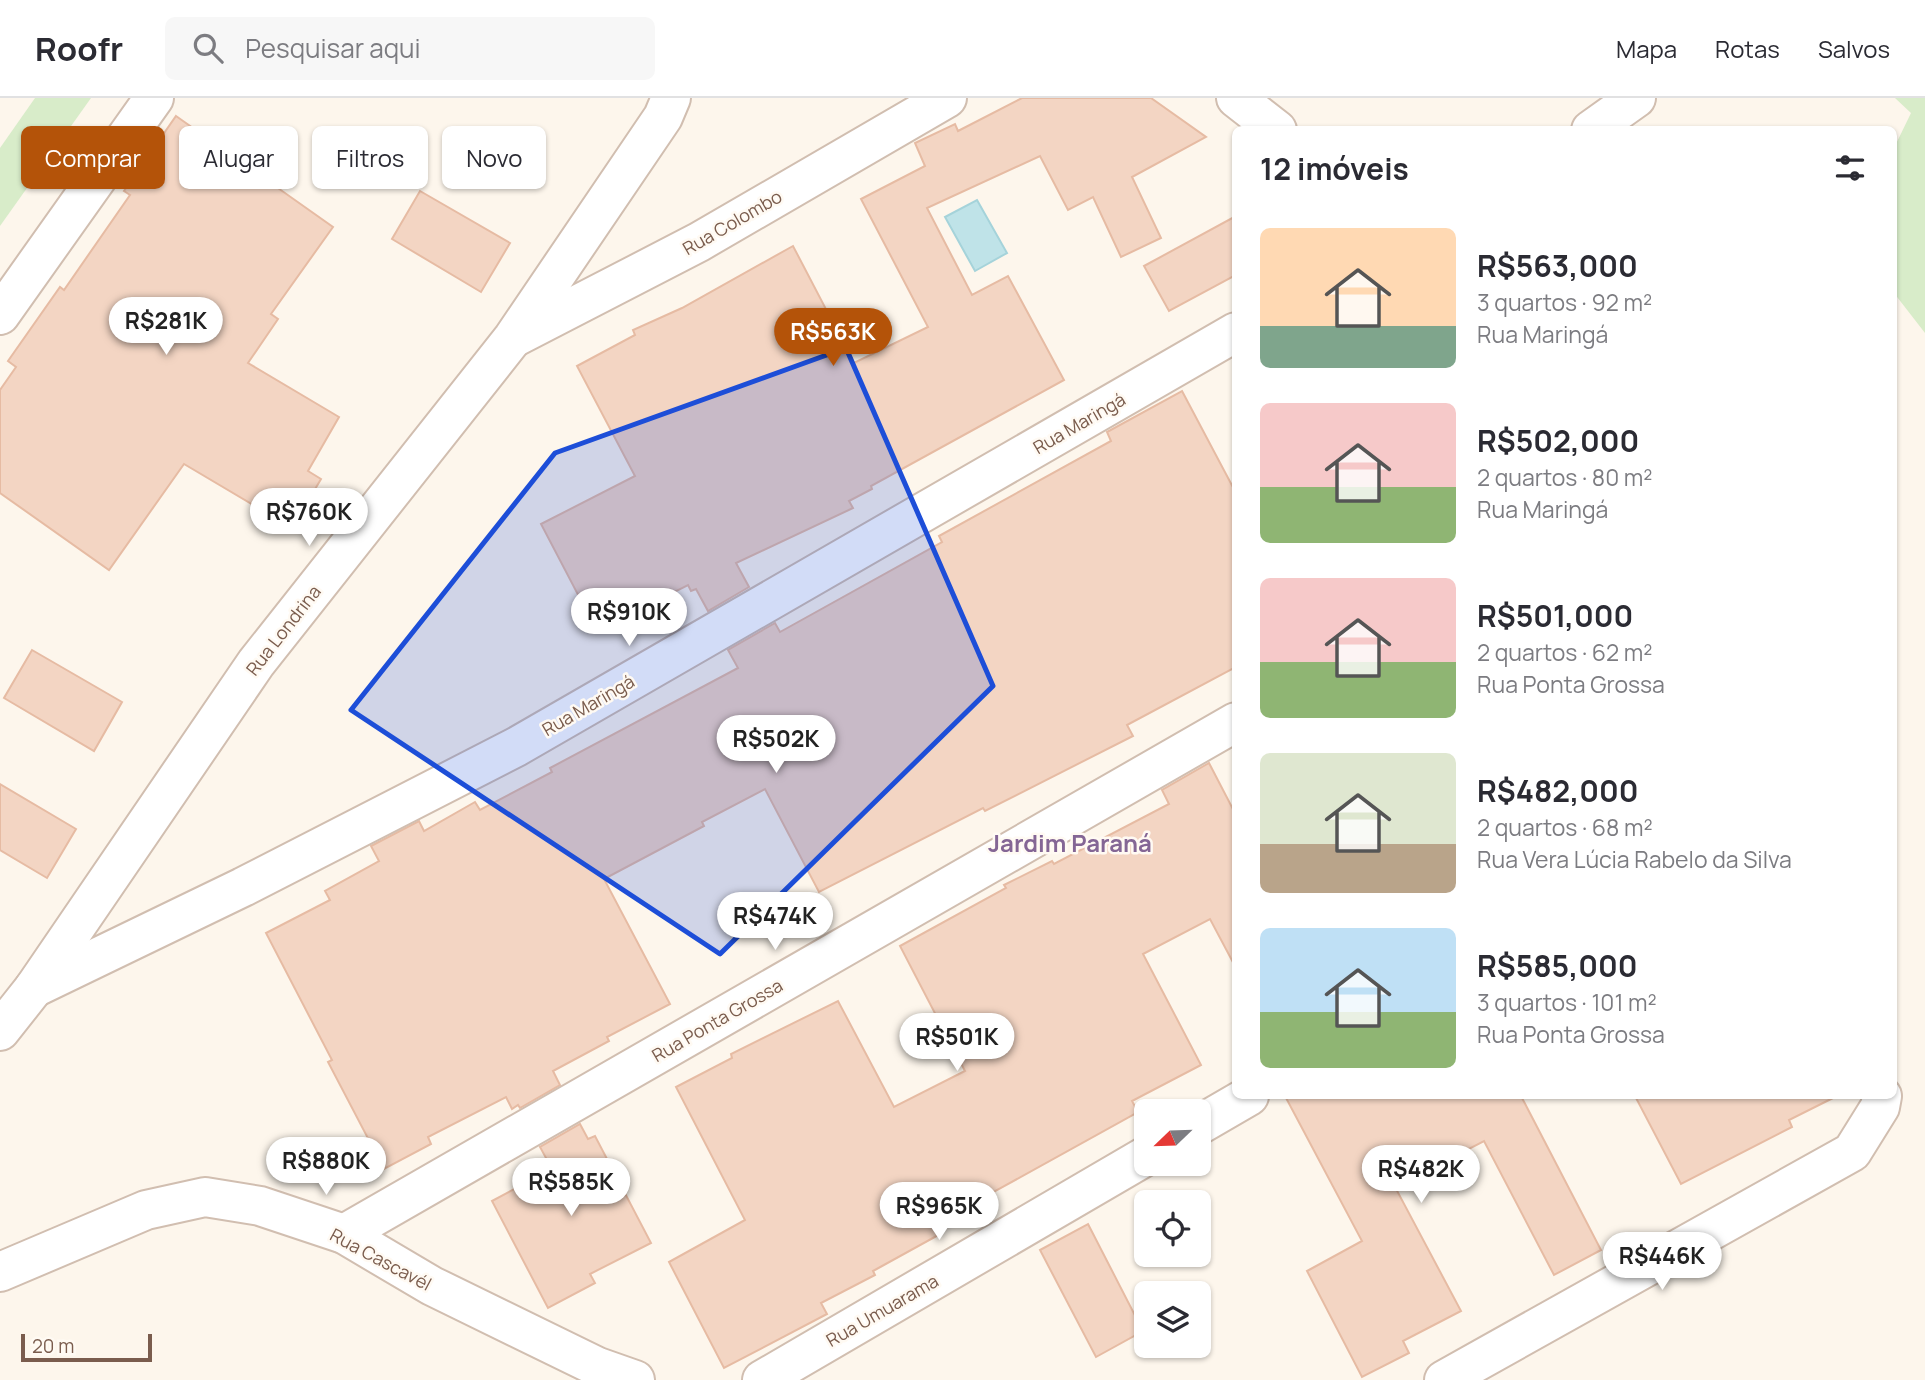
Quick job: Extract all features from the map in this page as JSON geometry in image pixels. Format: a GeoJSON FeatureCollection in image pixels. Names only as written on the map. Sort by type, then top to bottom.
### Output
{"type":"FeatureCollection","features":[{"type":"Feature","properties":{"kind":"street"},"geometry":{"type":"LineString","coordinates":[[0,315],[154,98]]}},
{"type":"Feature","properties":{"kind":"street","name":"Rua Londrina"},"geometry":{"type":"LineString","coordinates":[[0,1031],[34,988],[256,663],[513,338],[663,117],[671,98]]}},
{"type":"Feature","properties":{"kind":"street","name":"Rua Colombo"},"geometry":{"type":"LineString","coordinates":[[513,338],[699,242],[947,98]]}},
{"type":"Feature","properties":{"kind":"street"},"geometry":{"type":"LineString","coordinates":[[1236,98],[1272,126]]}},
{"type":"Feature","properties":{"kind":"street"},"geometry":{"type":"LineString","coordinates":[[1597,126],[1636,98]]}},
{"type":"Feature","properties":{"kind":"street","name":"Rua Maringá"},"geometry":{"type":"LineString","coordinates":[[34,988],[243,887],[516,747],[1232,334]]}},
{"type":"Feature","properties":{"kind":"street","name":"Rua Ponta Grossa"},"geometry":{"type":"LineString","coordinates":[[344,1234],[1232,724]]}},
{"type":"Feature","properties":{"kind":"street"},"geometry":{"type":"LineString","coordinates":[[1211,1118],[1244,1099]]}},
{"type":"Feature","properties":{"kind":"street"},"geometry":{"type":"LineString","coordinates":[[1444,1380],[1852,1152],[1880,1107],[1881,1099]]}},
{"type":"Feature","properties":{"kind":"street","name":"Rua Umuarama"},"geometry":{"type":"LineString","coordinates":[[762,1380],[1134,1163]]}},
{"type":"Feature","properties":{"kind":"street","name":"Rua Cascavél"},"geometry":{"type":"LineString","coordinates":[[0,1272],[146,1210],[205,1197],[260,1206],[344,1234],[432,1286],[598,1367],[635,1380]]}},
{"type":"Feature","properties":{"kind":"highlighted area"},"geometry":{"type":"Polygon","coordinates":[[[846,348],[993,686],[720,954],[351,710],[555,453],[846,348]]]}},
{"type":"Feature","properties":{"kind":"green space"},"geometry":{"type":"Polygon","coordinates":[[[35,98],[91,98],[71,126],[21,126],[21,189],[26,189],[0,226],[0,148],[35,98]]]}},
{"type":"Feature","properties":{"kind":"green space"},"geometry":{"type":"Polygon","coordinates":[[[1895,98],[1925,98],[1925,333],[1897,297],[1897,142],[1911,113],[1895,98]]]}},
{"type":"Feature","properties":{"kind":"water"},"geometry":{"type":"Polygon","coordinates":[[[977,200],[1007,253],[975,271],[945,217],[977,200]]]}},
{"type":"Feature","properties":{"kind":"building"},"geometry":{"type":"Polygon","coordinates":[[[1022,98],[1151,98],[1206,137],[1132,177],[1161,238],[1121,257],[1093,197],[1068,210],[1040,156],[927,208],[972,295],[1008,276],[1064,380],[871,486],[872,489],[849,501],[853,508],[736,563],[749,587],[708,611],[696,589],[691,591],[688,585],[597,631],[541,524],[635,476],[577,366],[635,335],[633,330],[682,308],[793,246],[854,363],[928,327],[861,199],[925,166],[915,143],[955,124],[958,131],[1022,98]]]}},
{"type":"Feature","properties":{"kind":"building"},"geometry":{"type":"Polygon","coordinates":[[[176,116],[190,126],[179,126],[179,189],[279,189],[333,227],[271,314],[278,319],[248,363],[339,417],[308,471],[321,479],[292,528],[184,464],[109,570],[0,493],[0,390],[16,367],[8,361],[60,287],[64,290],[130,195],[124,191],[125,189],[165,189],[165,132],[176,116]]]}},
{"type":"Feature","properties":{"kind":"building"},"geometry":{"type":"Polygon","coordinates":[[[420,191],[510,243],[481,292],[392,239],[420,191]]]}},
{"type":"Feature","properties":{"kind":"building"},"geometry":{"type":"Polygon","coordinates":[[[1232,218],[1232,277],[1169,311],[1144,266],[1232,218]]]}},
{"type":"Feature","properties":{"kind":"building"},"geometry":{"type":"Polygon","coordinates":[[[1182,391],[1232,485],[1232,669],[1127,725],[1133,736],[985,811],[983,808],[819,892],[765,789],[702,822],[704,826],[604,879],[670,1004],[607,1037],[609,1041],[553,1071],[560,1085],[520,1108],[518,1105],[512,1109],[506,1097],[428,1137],[431,1144],[384,1169],[328,1062],[332,1060],[266,933],[330,900],[325,891],[379,861],[371,846],[419,821],[424,831],[475,802],[480,810],[552,772],[550,768],[738,668],[728,650],[775,623],[780,632],[942,542],[939,536],[1111,441],[1107,432],[1182,391]]]}},
{"type":"Feature","properties":{"kind":"building"},"geometry":{"type":"Polygon","coordinates":[[[32,650],[122,702],[94,751],[4,698],[32,650]]]}},
{"type":"Feature","properties":{"kind":"building"},"geometry":{"type":"Polygon","coordinates":[[[1209,763],[1232,807],[1232,960],[1210,919],[1143,954],[1201,1065],[1134,1099],[1134,1114],[990,1194],[992,1199],[939,1227],[942,1233],[873,1271],[875,1275],[821,1303],[827,1314],[724,1368],[669,1262],[745,1220],[676,1087],[732,1058],[731,1054],[838,1001],[894,1107],[965,1071],[900,946],[1006,888],[1004,885],[1052,861],[1054,864],[1169,804],[1162,790],[1209,763]]]}},
{"type":"Feature","properties":{"kind":"building"},"geometry":{"type":"Polygon","coordinates":[[[0,784],[76,829],[47,878],[0,850],[0,784]]]}},
{"type":"Feature","properties":{"kind":"building"},"geometry":{"type":"Polygon","coordinates":[[[1287,1099],[1523,1099],[1601,1250],[1554,1275],[1484,1141],[1395,1187],[1461,1311],[1403,1341],[1409,1353],[1362,1377],[1307,1271],[1362,1241],[1287,1099]]]}},
{"type":"Feature","properties":{"kind":"building"},"geometry":{"type":"Polygon","coordinates":[[[1637,1099],[1831,1099],[1789,1120],[1792,1127],[1681,1184],[1637,1099]]]}},
{"type":"Feature","properties":{"kind":"building"},"geometry":{"type":"Polygon","coordinates":[[[580,1124],[588,1139],[595,1136],[651,1243],[590,1274],[595,1283],[548,1308],[492,1201],[552,1169],[540,1147],[580,1124]]]}},
{"type":"Feature","properties":{"kind":"building"},"geometry":{"type":"Polygon","coordinates":[[[1088,1224],[1134,1313],[1134,1336],[1096,1357],[1040,1250],[1088,1224]]]}},
{"type":"Feature","properties":{"kind":"district","name":"Jardim Paraná"},"geometry":{"type":"Point","coordinates":[1070,842]}}]}
